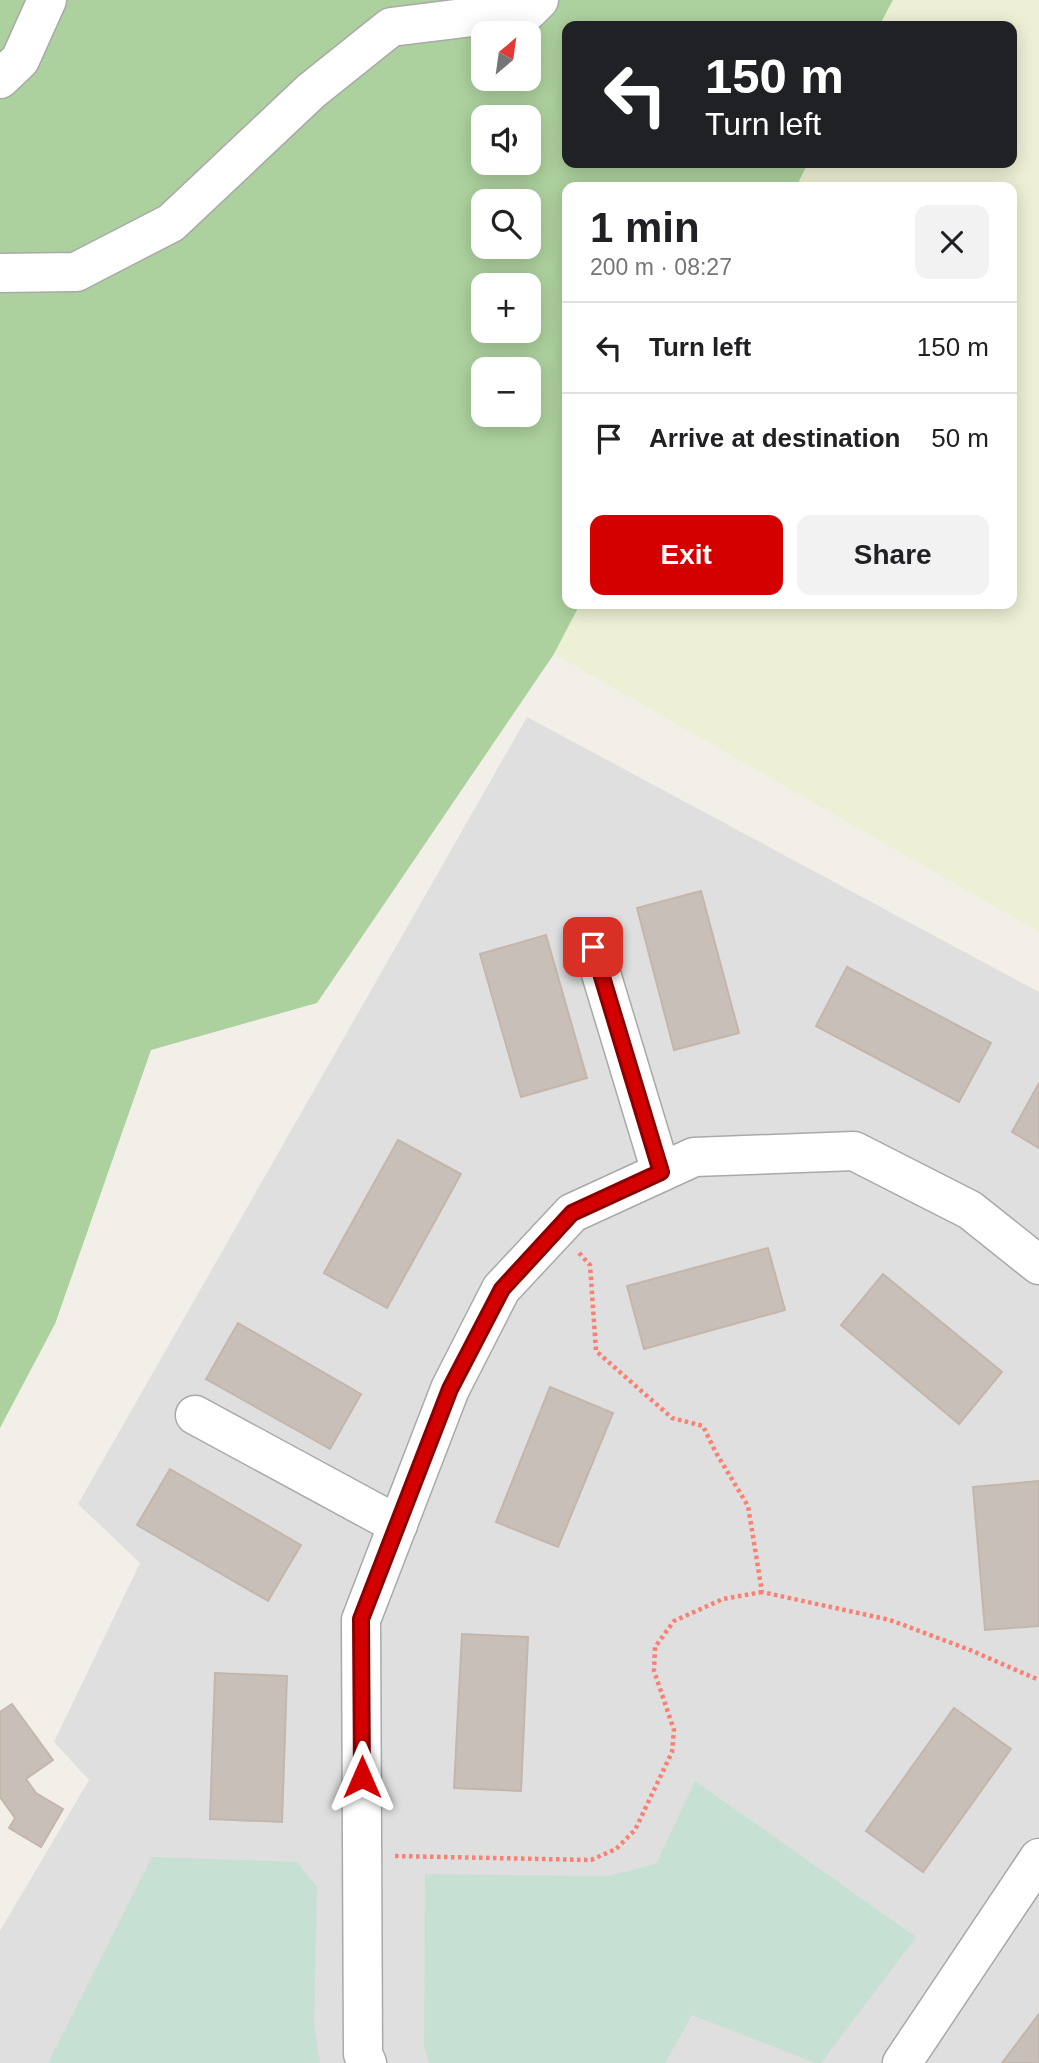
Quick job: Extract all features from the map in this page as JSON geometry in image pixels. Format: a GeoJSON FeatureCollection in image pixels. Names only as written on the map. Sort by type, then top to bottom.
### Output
{"type":"FeatureCollection","features":[{"type":"Feature","properties":{"kind":"street"},"geometry":{"type":"LineString","coordinates":[[0,79],[20,60],[47,0]]}},
{"type":"Feature","properties":{"kind":"street"},"geometry":{"type":"LineString","coordinates":[[0,273],[76,272],[171,223],[311,92],[391,27],[529,10],[539,0]]}},
{"type":"Feature","properties":{"kind":"street"},"geometry":{"type":"LineString","coordinates":[[593,947],[661,1172]]}},
{"type":"Feature","properties":{"kind":"street"},"geometry":{"type":"LineString","coordinates":[[367,2063],[363,2054],[361,1619],[450,1389],[502,1289],[572,1213],[694,1157],[855,1151],[970,1210],[1039,1265]]}},
{"type":"Feature","properties":{"kind":"street"},"geometry":{"type":"LineString","coordinates":[[195,1415],[398,1525]]}},
{"type":"Feature","properties":{"kind":"street"},"geometry":{"type":"LineString","coordinates":[[902,2063],[1039,1858]]}},
{"type":"Feature","properties":{"kind":"path"},"geometry":{"type":"LineString","coordinates":[[556,1230],[590,1265],[596,1351],[672,1418],[703,1426],[748,1506],[762,1592]]}},
{"type":"Feature","properties":{"kind":"path"},"geometry":{"type":"LineString","coordinates":[[362,1855],[591,1860],[616,1849],[635,1830],[672,1752],[674,1730],[654,1671],[655,1647],[674,1621],[723,1599],[762,1592],[890,1620],[1039,1679]]}},
{"type":"Feature","properties":{"kind":"shaded area"},"geometry":{"type":"Polygon","coordinates":[[[527,717],[1039,992],[1039,2063],[0,2063],[0,1931],[89,1780],[54,1742],[140,1563],[78,1504],[527,717]]]}},
{"type":"Feature","properties":{"kind":"green space"},"geometry":{"type":"Polygon","coordinates":[[[0,0],[893,0],[882,21],[562,21],[562,168],[806,168],[798,182],[562,182],[562,609],[577,609],[554,654],[317,1003],[151,1050],[55,1324],[0,1428],[0,0]]]}},
{"type":"Feature","properties":{"kind":"green space"},"geometry":{"type":"Polygon","coordinates":[[[893,0],[1039,0],[1039,932],[554,654],[577,609],[1017,609],[1017,182],[798,182],[806,168],[1017,168],[1017,21],[882,21],[893,0]]]}},
{"type":"Feature","properties":{"kind":"green space"},"geometry":{"type":"Polygon","coordinates":[[[695,1781],[916,1937],[821,2063],[692,2015],[665,2063],[429,2063],[424,2046],[425,1874],[608,1876],[656,1864],[695,1781]]]}},
{"type":"Feature","properties":{"kind":"green space"},"geometry":{"type":"Polygon","coordinates":[[[152,1857],[297,1862],[317,1887],[314,2025],[320,2063],[48,2063],[152,1857]]]}},
{"type":"Feature","properties":{"kind":"building"},"geometry":{"type":"Polygon","coordinates":[[[701,891],[739,1033],[674,1050],[637,908],[701,891]]]}},
{"type":"Feature","properties":{"kind":"building"},"geometry":{"type":"Polygon","coordinates":[[[546,935],[587,1078],[521,1097],[480,954],[546,935]]]}},
{"type":"Feature","properties":{"kind":"building"},"geometry":{"type":"Polygon","coordinates":[[[847,967],[991,1043],[959,1102],[816,1026],[847,967]]]}},
{"type":"Feature","properties":{"kind":"building"},"geometry":{"type":"Polygon","coordinates":[[[1039,1083],[1039,1148],[1012,1132],[1039,1083]]]}},
{"type":"Feature","properties":{"kind":"building"},"geometry":{"type":"Polygon","coordinates":[[[398,1140],[461,1174],[387,1308],[324,1273],[398,1140]]]}},
{"type":"Feature","properties":{"kind":"building"},"geometry":{"type":"Polygon","coordinates":[[[768,1248],[785,1310],[644,1349],[627,1286],[768,1248]]]}},
{"type":"Feature","properties":{"kind":"building"},"geometry":{"type":"Polygon","coordinates":[[[883,1274],[1002,1372],[959,1424],[841,1325],[883,1274]]]}},
{"type":"Feature","properties":{"kind":"building"},"geometry":{"type":"Polygon","coordinates":[[[238,1323],[361,1394],[330,1449],[206,1379],[238,1323]]]}},
{"type":"Feature","properties":{"kind":"building"},"geometry":{"type":"Polygon","coordinates":[[[550,1387],[613,1413],[558,1547],[496,1522],[550,1387]]]}},
{"type":"Feature","properties":{"kind":"building"},"geometry":{"type":"Polygon","coordinates":[[[170,1469],[301,1545],[268,1601],[137,1525],[170,1469]]]}},
{"type":"Feature","properties":{"kind":"building"},"geometry":{"type":"Polygon","coordinates":[[[1039,1481],[1039,1626],[985,1630],[973,1487],[1039,1481]]]}},
{"type":"Feature","properties":{"kind":"building"},"geometry":{"type":"Polygon","coordinates":[[[462,1634],[528,1637],[521,1791],[454,1788],[462,1634]]]}},
{"type":"Feature","properties":{"kind":"building"},"geometry":{"type":"Polygon","coordinates":[[[215,1673],[287,1676],[282,1822],[210,1819],[215,1673]]]}},
{"type":"Feature","properties":{"kind":"building"},"geometry":{"type":"Polygon","coordinates":[[[12,1704],[53,1760],[26,1779],[36,1793],[63,1809],[41,1847],[9,1828],[15,1818],[0,1797],[0,1712],[12,1704]]]}},
{"type":"Feature","properties":{"kind":"building"},"geometry":{"type":"Polygon","coordinates":[[[954,1708],[1011,1749],[923,1872],[866,1831],[954,1708]]]}},
{"type":"Feature","properties":{"kind":"building"},"geometry":{"type":"Polygon","coordinates":[[[1039,2014],[1039,2063],[1002,2063],[1039,2014]]]}},
{"type":"Feature","properties":{"kind":"route"},"geometry":{"type":"LineString","coordinates":[[362,1777],[361,1619],[450,1389],[502,1289],[572,1213],[661,1172],[593,947]]}}]}
